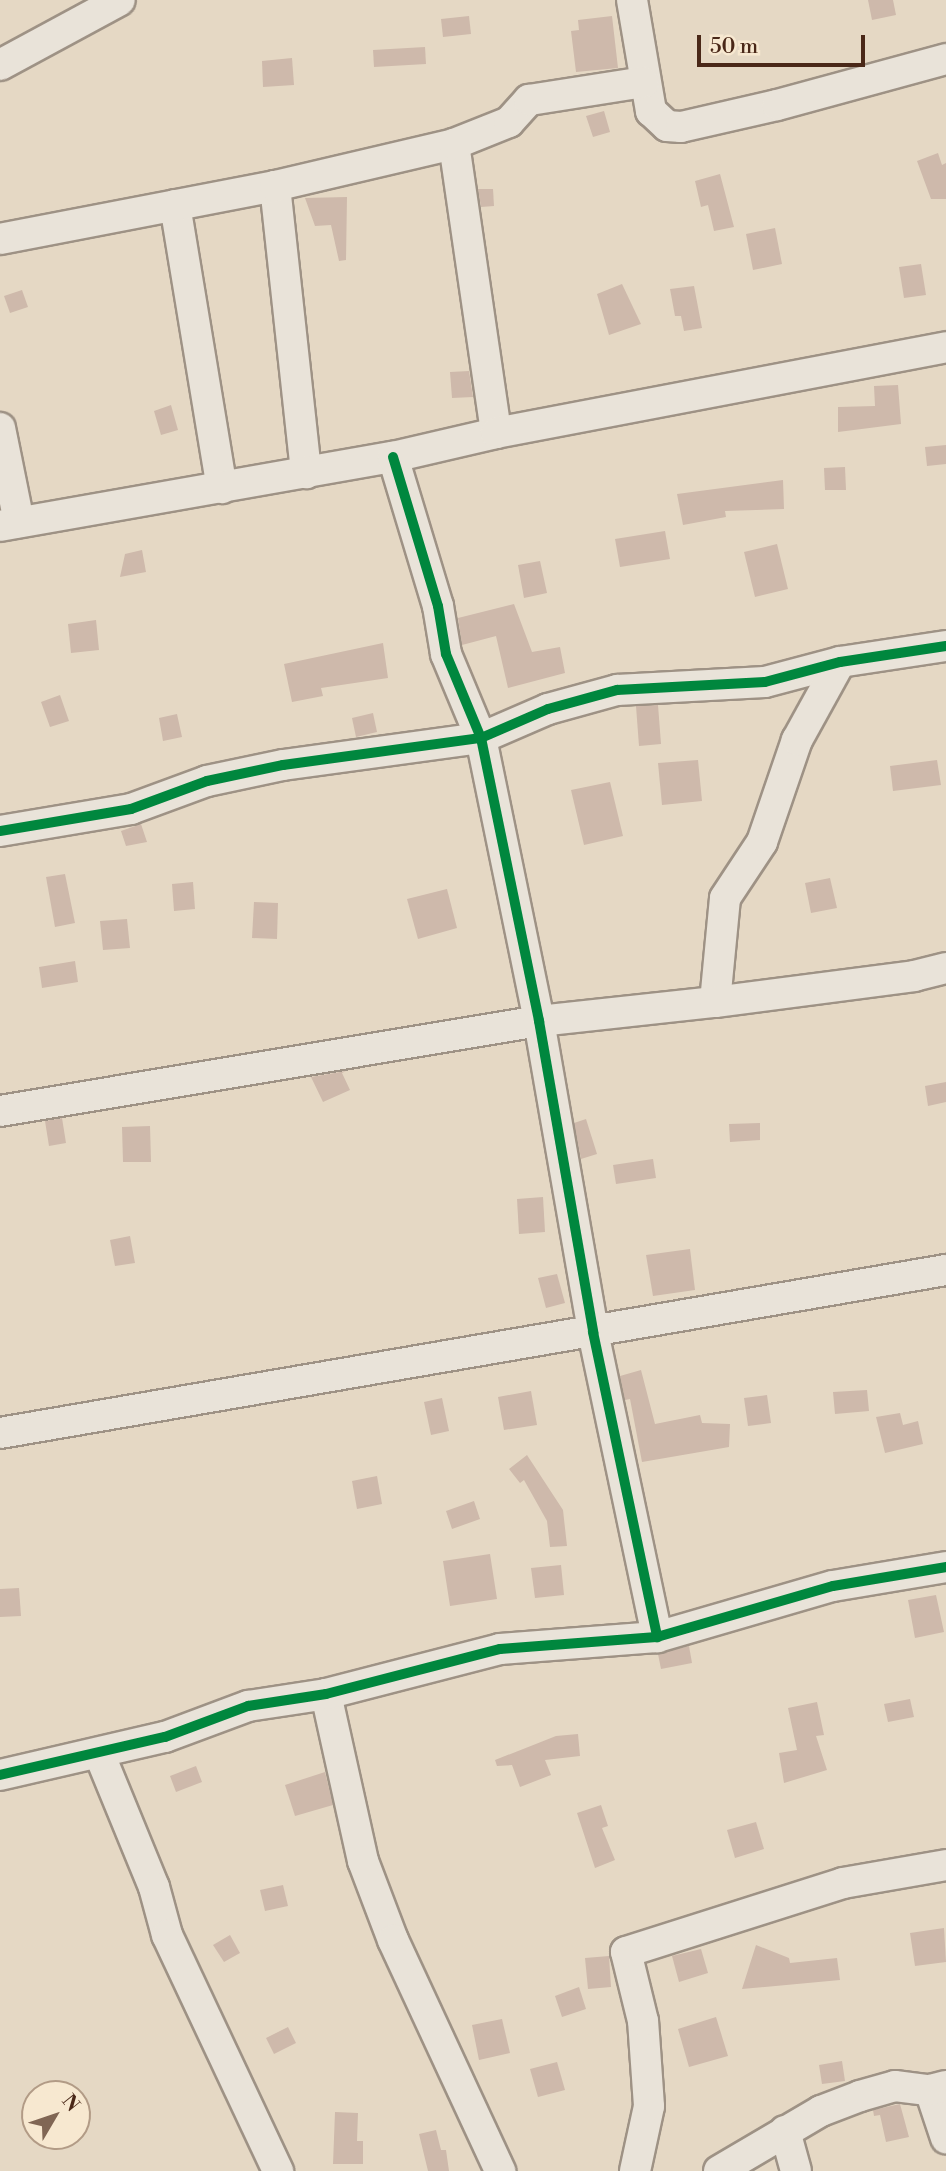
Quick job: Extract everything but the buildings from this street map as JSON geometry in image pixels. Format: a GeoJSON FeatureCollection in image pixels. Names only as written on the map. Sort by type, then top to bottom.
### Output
{"type":"FeatureCollection","features":[{"type":"Feature","properties":{"kind":"street"},"geometry":{"type":"LineString","coordinates":[[0,65],[120,0]]}},
{"type":"Feature","properties":{"kind":"street"},"geometry":{"type":"LineString","coordinates":[[632,0],[651,111],[659,122],[681,127],[946,59]]}},
{"type":"Feature","properties":{"kind":"street"},"geometry":{"type":"LineString","coordinates":[[0,239],[275,186],[454,144],[509,122],[529,100],[644,82]]}},
{"type":"Feature","properties":{"kind":"street"},"geometry":{"type":"LineString","coordinates":[[454,144],[496,432]]}},
{"type":"Feature","properties":{"kind":"street"},"geometry":{"type":"LineString","coordinates":[[275,186],[306,473]]}},
{"type":"Feature","properties":{"kind":"street"},"geometry":{"type":"LineString","coordinates":[[175,205],[222,488]]}},
{"type":"Feature","properties":{"kind":"street"},"geometry":{"type":"LineString","coordinates":[[0,428],[10,524],[393,457],[496,432],[946,347]]}},
{"type":"Feature","properties":{"kind":"street"},"geometry":{"type":"LineString","coordinates":[[393,457],[438,606],[446,654],[481,738],[539,1021],[593,1332],[657,1637]]}},
{"type":"Feature","properties":{"kind":"street"},"geometry":{"type":"LineString","coordinates":[[0,831],[131,808],[207,781],[283,765],[481,738],[548,709],[617,690],[765,682],[840,662],[946,646]]}},
{"type":"Feature","properties":{"kind":"street"},"geometry":{"type":"LineString","coordinates":[[715,1002],[725,898],[762,842],[797,740],[840,662]]}},
{"type":"Feature","properties":{"kind":"street"},"geometry":{"type":"LineString","coordinates":[[0,1111],[539,1021],[715,1002],[946,968]]}},
{"type":"Feature","properties":{"kind":"street"},"geometry":{"type":"LineString","coordinates":[[0,1433],[946,1270]]}},
{"type":"Feature","properties":{"kind":"street"},"geometry":{"type":"LineString","coordinates":[[0,1775],[165,1737],[248,1706],[326,1694],[500,1649],[657,1637],[833,1586],[946,1567]]}},
{"type":"Feature","properties":{"kind":"street"},"geometry":{"type":"LineString","coordinates":[[326,1694],[363,1861],[393,1940],[500,2171]]}},
{"type":"Feature","properties":{"kind":"street"},"geometry":{"type":"LineString","coordinates":[[99,1754],[154,1887],[167,1935],[278,2171]]}},
{"type":"Feature","properties":{"kind":"street"},"geometry":{"type":"LineString","coordinates":[[635,2171],[649,2106],[643,2021],[626,1952],[843,1883],[946,1866]]}},
{"type":"Feature","properties":{"kind":"street"},"geometry":{"type":"LineString","coordinates":[[719,2171],[785,2131],[860,2096],[895,2087],[938,2088],[946,2138]]}},
{"type":"Feature","properties":{"kind":"street"},"geometry":{"type":"LineString","coordinates":[[785,2131],[796,2171]]}},
{"type":"Feature","properties":{"kind":"cycle path"},"geometry":{"type":"LineString","coordinates":[[393,457],[438,606],[446,654],[481,738],[539,1021],[593,1332],[657,1637]]}},
{"type":"Feature","properties":{"kind":"cycle path"},"geometry":{"type":"LineString","coordinates":[[0,831],[131,809],[207,781],[283,765],[481,738],[548,709],[617,690],[765,682],[840,662],[946,646]]}},
{"type":"Feature","properties":{"kind":"cycle path"},"geometry":{"type":"LineString","coordinates":[[0,1775],[165,1737],[248,1706],[326,1694],[500,1649],[657,1637],[833,1586],[946,1567]]}}]}
